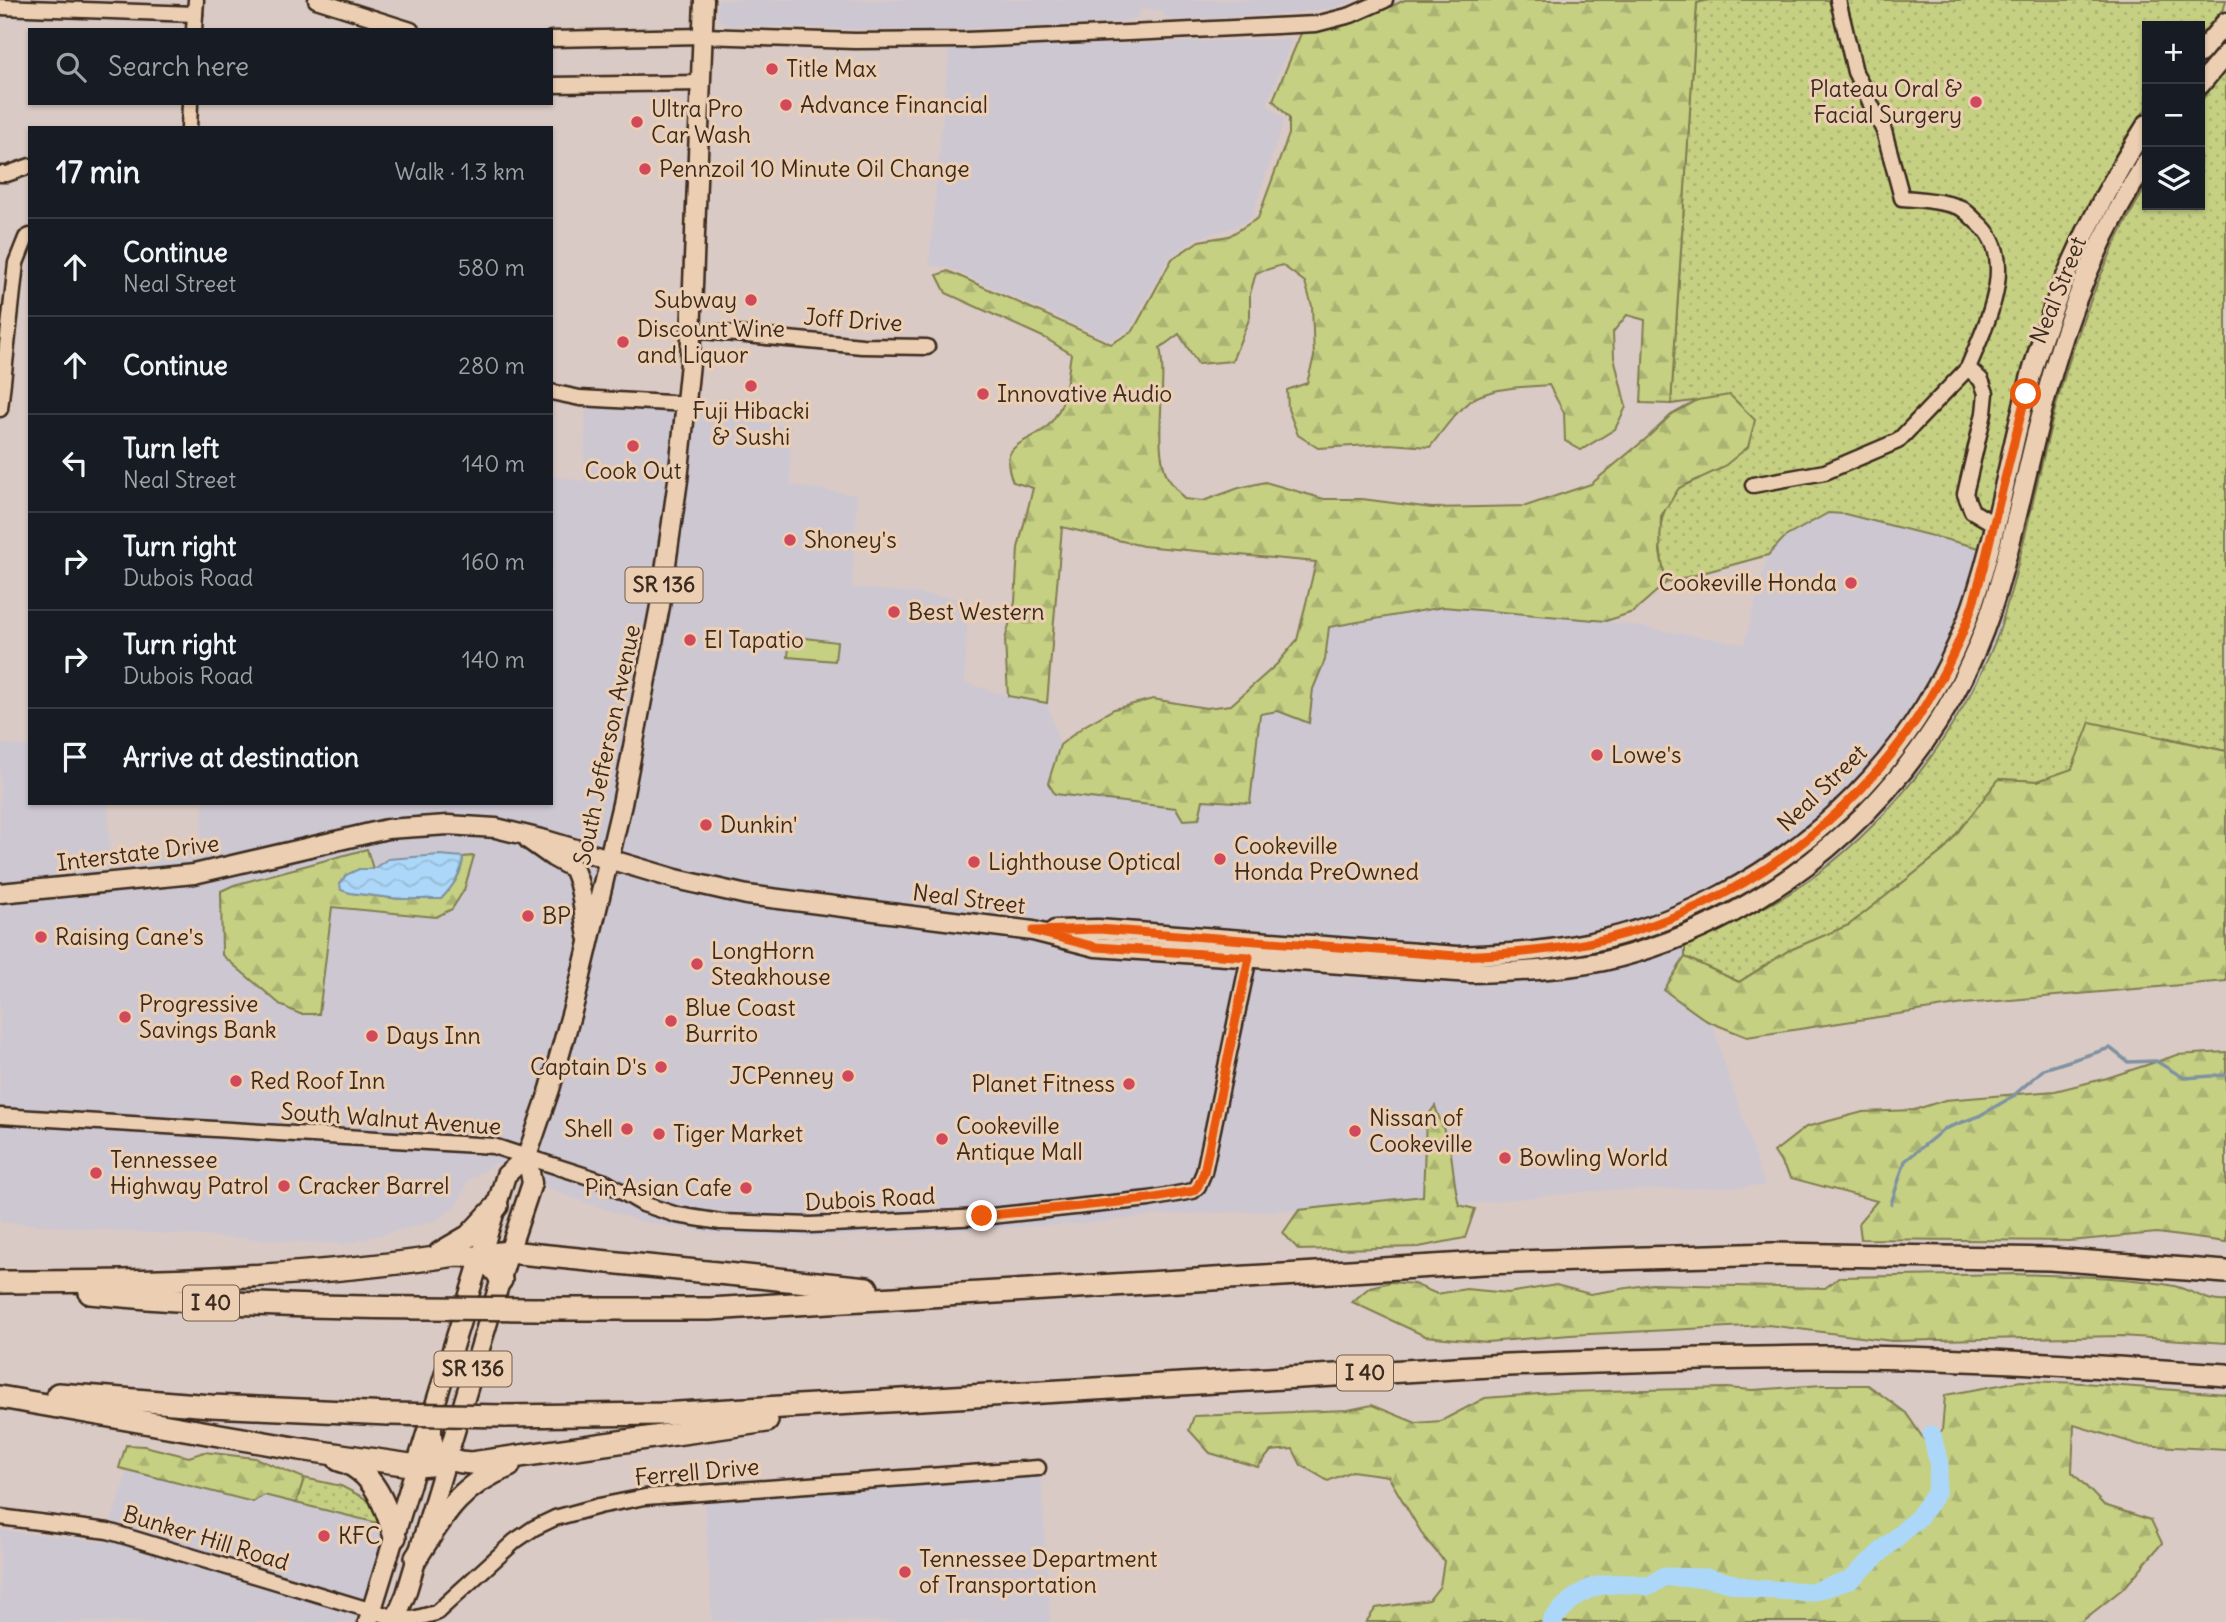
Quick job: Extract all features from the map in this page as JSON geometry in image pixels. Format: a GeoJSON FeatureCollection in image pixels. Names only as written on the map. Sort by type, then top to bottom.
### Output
{"type":"FeatureCollection","features":[{"type":"Feature","properties":{"kind":"highway"},"geometry":{"type":"LineString","coordinates":[[430,1259],[469,1236],[497,1206]]}},
{"type":"Feature","properties":{"kind":"highway"},"geometry":{"type":"LineString","coordinates":[[481,1261],[492,1254],[509,1252],[834,1286],[964,1293]]}},
{"type":"Feature","properties":{"kind":"highway","name":"I 40"},"geometry":{"type":"LineString","coordinates":[[0,1283],[189,1302],[268,1306],[710,1309],[1483,1263],[1773,1254],[2050,1259],[2226,1272]]}},
{"type":"Feature","properties":{"kind":"highway"},"geometry":{"type":"LineString","coordinates":[[0,1283],[190,1279],[348,1268],[462,1255],[493,1266],[500,1280]]}},
{"type":"Feature","properties":{"kind":"highway","name":"I 40"},"geometry":{"type":"LineString","coordinates":[[0,1388],[211,1406],[389,1415],[505,1416],[661,1414],[1507,1365],[1643,1360],[1826,1357],[1968,1360],[2226,1376]]}},
{"type":"Feature","properties":{"kind":"highway"},"geometry":{"type":"LineString","coordinates":[[0,1396],[300,1449],[417,1466],[446,1459]]}},
{"type":"Feature","properties":{"kind":"highway"},"geometry":{"type":"LineString","coordinates":[[430,1424],[430,1439],[435,1451],[446,1459],[482,1462],[933,1399]]}},
{"type":"Feature","properties":{"kind":"highway"},"geometry":{"type":"LineString","coordinates":[[300,1449],[348,1462],[370,1479],[381,1495],[395,1537]]}},
{"type":"Feature","properties":{"kind":"highway"},"geometry":{"type":"LineString","coordinates":[[416,1558],[447,1509],[465,1491],[488,1474],[560,1451]]}},
{"type":"Feature","properties":{"kind":"main road","name":"South Jefferson Avenue"},"geometry":{"type":"LineString","coordinates":[[395,1620],[532,1183],[527,1156],[561,1054],[589,943],[609,860],[660,606],[687,404],[704,0]]}},
{"type":"Feature","properties":{"kind":"main road"},"geometry":{"type":"LineString","coordinates":[[2205,47],[2226,22]]}},
{"type":"Feature","properties":{"kind":"main road"},"geometry":{"type":"LineString","coordinates":[[2201,84],[2226,54]]}},
{"type":"Feature","properties":{"kind":"main road","name":"Neal Street"},"geometry":{"type":"LineString","coordinates":[[1033,931],[1098,929],[1457,956],[1509,954],[1605,939],[1651,925],[1712,900],[1751,879],[1796,849],[1875,775],[1918,716],[1951,658],[1966,622],[1994,524],[2026,394],[2052,307],[2075,253],[2142,132]]}},
{"type":"Feature","properties":{"kind":"main road","name":"Neal Street"},"geometry":{"type":"LineString","coordinates":[[609,860],[747,895],[1033,931],[1096,947],[1471,973],[1534,971],[1605,960],[1685,934],[1734,912],[1793,877],[1851,828],[1919,751],[1943,716],[1978,646],[1995,599],[2065,332],[2102,244],[2124,198],[2142,169]]}},
{"type":"Feature","properties":{"kind":"main road","name":"Interstate Drive"},"geometry":{"type":"LineString","coordinates":[[0,893],[194,874],[387,829],[418,825],[472,825],[521,834],[609,860]]}},
{"type":"Feature","properties":{"kind":"main road"},"geometry":{"type":"LineString","coordinates":[[521,834],[573,868],[581,889],[580,899],[589,943]]}},
{"type":"Feature","properties":{"kind":"main road","name":"South Jefferson Avenue"},"geometry":{"type":"LineString","coordinates":[[370,1617],[506,1175],[527,1156]]}},
{"type":"Feature","properties":{"kind":"street"},"geometry":{"type":"LineString","coordinates":[[316,0],[405,28]]}},
{"type":"Feature","properties":{"kind":"street"},"geometry":{"type":"LineString","coordinates":[[553,39],[703,36],[855,41],[966,40],[1276,26],[1316,24],[1352,15],[1385,0]]}},
{"type":"Feature","properties":{"kind":"street"},"geometry":{"type":"LineString","coordinates":[[1753,485],[1825,472],[1898,441],[1968,368],[1987,322],[1999,275],[1996,246],[1982,226],[1961,208],[1902,198],[1884,131],[1855,72],[1838,0]]}},
{"type":"Feature","properties":{"kind":"street"},"geometry":{"type":"LineString","coordinates":[[0,7],[196,7],[194,28]]}},
{"type":"Feature","properties":{"kind":"street"},"geometry":{"type":"LineString","coordinates":[[553,85],[702,83]]}},
{"type":"Feature","properties":{"kind":"street"},"geometry":{"type":"LineString","coordinates":[[188,126],[190,105]]}},
{"type":"Feature","properties":{"kind":"street"},"geometry":{"type":"LineString","coordinates":[[0,174],[28,167]]}},
{"type":"Feature","properties":{"kind":"street"},"geometry":{"type":"LineString","coordinates":[[0,409],[16,263],[28,237]]}},
{"type":"Feature","properties":{"kind":"street","name":"Joff Drive"},"geometry":{"type":"LineString","coordinates":[[692,330],[862,346],[927,347]]}},
{"type":"Feature","properties":{"kind":"street"},"geometry":{"type":"LineString","coordinates":[[1968,368],[1981,380],[1986,393],[1984,413],[1965,494],[1972,511],[1994,524]]}},
{"type":"Feature","properties":{"kind":"street"},"geometry":{"type":"LineString","coordinates":[[553,392],[580,398],[687,404]]}},
{"type":"Feature","properties":{"kind":"street","name":"Dubois Road"},"geometry":{"type":"LineString","coordinates":[[527,1156],[605,1182],[643,1204],[677,1215],[720,1222],[785,1226],[988,1216],[1149,1199],[1193,1191],[1204,1172],[1249,957]]}},
{"type":"Feature","properties":{"kind":"street","name":"South Walnut Avenue"},"geometry":{"type":"LineString","coordinates":[[0,1116],[493,1146],[527,1156]]}},
{"type":"Feature","properties":{"kind":"street","name":"Ferrell Drive"},"geometry":{"type":"LineString","coordinates":[[395,1620],[436,1614],[515,1541],[534,1528],[555,1518],[599,1506],[645,1497],[1038,1468]]}},
{"type":"Feature","properties":{"kind":"street","name":"Bunker Hill Road"},"geometry":{"type":"LineString","coordinates":[[0,1517],[108,1531],[370,1617],[395,1620]]}},
{"type":"Feature","properties":{"kind":"shaded area"},"geometry":{"type":"Polygon","coordinates":[[[718,0],[1354,0],[1336,7],[1287,14],[1173,20],[1164,16],[1163,10],[1141,9],[1136,18],[1113,23],[915,31],[726,25],[717,17],[718,0]]]}},
{"type":"Feature","properties":{"kind":"shaded area"},"geometry":{"type":"Polygon","coordinates":[[[1292,39],[1267,104],[1284,120],[1252,217],[1235,227],[1196,238],[1168,259],[1130,329],[1110,340],[947,267],[929,265],[949,49],[1292,39]]]}},
{"type":"Feature","properties":{"kind":"shaded area"},"geometry":{"type":"Polygon","coordinates":[[[586,407],[664,408],[791,427],[790,485],[857,495],[852,587],[968,599],[965,683],[1008,696],[1047,703],[1060,745],[1052,767],[1055,794],[1176,808],[1183,820],[1256,744],[1260,714],[1277,711],[1309,723],[1313,689],[1325,660],[1328,627],[1443,607],[1606,621],[1744,644],[1768,555],[1785,537],[1828,513],[1845,514],[2020,558],[1998,636],[1963,708],[1908,787],[1858,843],[1798,888],[1743,918],[1685,943],[1765,1186],[1591,1191],[1459,1205],[1452,1179],[1451,1152],[1435,1107],[1426,1119],[1423,1196],[1299,1210],[1159,1215],[1088,1223],[912,1233],[814,1237],[719,1234],[639,1221],[557,1192],[496,1163],[468,1180],[455,1207],[435,1221],[344,1244],[0,1222],[0,743],[28,747],[28,805],[108,805],[110,861],[201,845],[203,805],[553,805],[553,476],[584,481],[586,407]]]}},
{"type":"Feature","properties":{"kind":"shaded area"},"geometry":{"type":"Polygon","coordinates":[[[128,1470],[253,1502],[264,1495],[386,1525],[385,1544],[356,1622],[0,1622],[0,1530],[105,1542],[128,1470]]]}},
{"type":"Feature","properties":{"kind":"shaded area"},"geometry":{"type":"Polygon","coordinates":[[[1041,1474],[1050,1622],[712,1620],[704,1497],[1041,1474]]]}},
{"type":"Feature","properties":{"kind":"green space"},"geometry":{"type":"Polygon","coordinates":[[[1405,0],[1709,0],[1697,3],[1671,404],[1641,403],[1645,320],[1627,315],[1613,332],[1614,357],[1626,407],[1615,429],[1581,450],[1565,441],[1564,413],[1549,385],[1504,389],[1479,396],[1458,412],[1430,447],[1389,444],[1318,448],[1298,435],[1288,409],[1287,390],[1307,383],[1314,357],[1312,306],[1305,282],[1282,265],[1256,273],[1250,294],[1250,317],[1232,361],[1198,364],[1179,334],[1160,348],[1161,447],[1167,476],[1173,485],[1184,499],[1203,501],[1265,482],[1324,499],[1362,499],[1432,508],[1526,506],[1591,484],[1671,415],[1698,400],[1730,395],[1755,420],[1748,447],[1722,468],[1679,488],[1661,516],[1660,552],[1666,583],[1633,612],[1606,621],[1443,607],[1329,627],[1325,660],[1313,689],[1309,723],[1278,711],[1260,714],[1250,803],[1203,800],[1199,819],[1183,820],[1176,808],[1055,794],[1048,783],[1060,745],[1084,726],[1114,709],[1153,699],[1206,708],[1231,705],[1277,664],[1297,640],[1316,562],[1143,546],[1062,527],[1047,703],[1008,696],[1005,640],[1015,602],[1018,548],[1033,488],[1013,482],[1008,461],[1014,448],[1045,428],[1057,414],[1064,395],[1071,354],[1045,338],[946,293],[937,275],[948,271],[1111,344],[1133,331],[1172,259],[1199,241],[1229,236],[1258,218],[1289,134],[1289,118],[1273,100],[1302,31],[1355,20],[1405,0]]]}},
{"type":"Feature","properties":{"kind":"green space"},"geometry":{"type":"Polygon","coordinates":[[[2226,0],[2224,8],[2205,30],[2205,21],[2142,21],[2142,114],[2122,143],[2048,296],[2016,396],[1980,548],[1845,514],[1828,513],[1785,537],[1768,555],[1666,583],[1661,559],[1661,522],[1670,499],[1678,489],[1722,468],[1730,396],[1671,404],[1697,2],[2226,0]]]}},
{"type":"Feature","properties":{"kind":"green space"},"geometry":{"type":"Polygon","coordinates":[[[2226,68],[2226,751],[2165,737],[2038,781],[1999,779],[1944,850],[1849,925],[1788,951],[1739,982],[1685,957],[1685,943],[1786,896],[1861,837],[1916,777],[1962,709],[1981,674],[2001,626],[2064,378],[2086,311],[2114,246],[2142,194],[2142,210],[2205,210],[2205,96],[2226,68]]]}},
{"type":"Feature","properties":{"kind":"green space"},"geometry":{"type":"Polygon","coordinates":[[[790,636],[837,642],[835,661],[788,657],[790,636]]]}},
{"type":"Feature","properties":{"kind":"green space"},"geometry":{"type":"Polygon","coordinates":[[[2090,722],[2226,751],[2226,981],[1964,1004],[1747,1037],[1707,1021],[1664,990],[1685,957],[1739,982],[1788,951],[1849,925],[1944,850],[1999,779],[2038,781],[2072,769],[2090,722]]]}},
{"type":"Feature","properties":{"kind":"green space"},"geometry":{"type":"Polygon","coordinates":[[[367,849],[373,869],[359,869],[350,893],[400,899],[441,899],[456,880],[463,857],[474,856],[464,890],[452,909],[436,917],[332,907],[319,1014],[300,1014],[282,1006],[222,955],[221,891],[234,885],[367,849]]]}},
{"type":"Feature","properties":{"kind":"green space"},"geometry":{"type":"Polygon","coordinates":[[[2226,1052],[2226,1242],[2157,1233],[2069,1241],[1861,1239],[1859,1222],[1877,1201],[1791,1178],[1774,1152],[1806,1127],[1863,1112],[1914,1110],[1945,1100],[2055,1091],[2107,1078],[2177,1055],[2226,1052]]]}},
{"type":"Feature","properties":{"kind":"green space"},"geometry":{"type":"Polygon","coordinates":[[[1435,1106],[1450,1149],[1459,1205],[1475,1209],[1465,1238],[1419,1247],[1299,1250],[1283,1233],[1299,1210],[1423,1196],[1426,1118],[1435,1106]]]}},
{"type":"Feature","properties":{"kind":"green space"},"geometry":{"type":"Polygon","coordinates":[[[2015,1274],[2136,1280],[2174,1286],[2212,1300],[2226,1301],[2226,1343],[2121,1336],[1892,1341],[1768,1325],[1487,1342],[1425,1336],[1352,1302],[1370,1287],[1391,1282],[1414,1284],[1437,1294],[1466,1289],[1508,1293],[1556,1285],[1590,1294],[1652,1284],[1825,1288],[1840,1277],[2015,1274]]]}},
{"type":"Feature","properties":{"kind":"green space"},"geometry":{"type":"Polygon","coordinates":[[[2021,1381],[2226,1394],[2226,1450],[2140,1445],[2074,1425],[2072,1472],[2104,1505],[2151,1520],[2162,1543],[2126,1586],[2081,1622],[1366,1622],[1376,1608],[1429,1600],[1440,1586],[1444,1561],[1424,1537],[1388,1476],[1352,1471],[1328,1481],[1301,1465],[1293,1449],[1271,1451],[1258,1467],[1210,1453],[1189,1430],[1194,1416],[1348,1410],[1372,1405],[1416,1423],[1441,1421],[1485,1398],[1565,1392],[1726,1388],[1753,1390],[1868,1385],[1906,1413],[1925,1441],[1942,1431],[1945,1395],[2021,1381]]]}},
{"type":"Feature","properties":{"kind":"green space"},"geometry":{"type":"Polygon","coordinates":[[[126,1445],[144,1446],[189,1457],[204,1452],[255,1458],[304,1478],[296,1503],[264,1495],[253,1502],[119,1468],[126,1445]]]}},
{"type":"Feature","properties":{"kind":"green space"},"geometry":{"type":"Polygon","coordinates":[[[304,1478],[341,1486],[376,1504],[386,1525],[296,1503],[304,1478]]]}},
{"type":"Feature","properties":{"kind":"water"},"geometry":{"type":"Polygon","coordinates":[[[440,855],[463,857],[456,880],[441,899],[400,899],[341,890],[340,884],[346,875],[359,869],[373,869],[388,859],[440,855]]]}},
{"type":"Feature","properties":{"kind":"waterway"},"geometry":{"type":"LineString","coordinates":[[1891,1204],[1905,1161],[1944,1129],[1979,1116],[2012,1097],[2044,1069],[2110,1048],[2128,1062],[2156,1061],[2184,1078],[2226,1075]]}},
{"type":"Feature","properties":{"kind":"waterway"},"geometry":{"type":"LineString","coordinates":[[1551,1622],[1583,1592],[1606,1584],[1650,1586],[1663,1577],[1709,1578],[1755,1589],[1812,1592],[1850,1580],[1919,1517],[1936,1493],[1939,1464],[1932,1435]]}},
{"type":"Feature","properties":{"kind":"place","name":"Title Max"},"geometry":{"type":"Point","coordinates":[772,69]}},
{"type":"Feature","properties":{"kind":"place","name":"Plateau Oral & Facial Surgery"},"geometry":{"type":"Point","coordinates":[1976,102]}},
{"type":"Feature","properties":{"kind":"place","name":"Advance Financial"},"geometry":{"type":"Point","coordinates":[786,105]}},
{"type":"Feature","properties":{"kind":"place","name":"Ultra Pro Car Wash"},"geometry":{"type":"Point","coordinates":[637,122]}},
{"type":"Feature","properties":{"kind":"place","name":"Pennzoil 10 Minute Oil Change"},"geometry":{"type":"Point","coordinates":[645,169]}},
{"type":"Feature","properties":{"kind":"place","name":"Subway"},"geometry":{"type":"Point","coordinates":[751,300]}},
{"type":"Feature","properties":{"kind":"place","name":"Discount Wine and Liquor"},"geometry":{"type":"Point","coordinates":[623,342]}},
{"type":"Feature","properties":{"kind":"place","name":"Fuji Hibacki & Sushi"},"geometry":{"type":"Point","coordinates":[751,386]}},
{"type":"Feature","properties":{"kind":"place","name":"Innovative Audio"},"geometry":{"type":"Point","coordinates":[983,394]}},
{"type":"Feature","properties":{"kind":"place","name":"Cook Out"},"geometry":{"type":"Point","coordinates":[633,446]}},
{"type":"Feature","properties":{"kind":"place","name":"Shoney's"},"geometry":{"type":"Point","coordinates":[790,540]}},
{"type":"Feature","properties":{"kind":"place","name":"Cookeville Honda"},"geometry":{"type":"Point","coordinates":[1851,583]}},
{"type":"Feature","properties":{"kind":"place","name":"Best Western"},"geometry":{"type":"Point","coordinates":[894,612]}},
{"type":"Feature","properties":{"kind":"place","name":"El Tapatio"},"geometry":{"type":"Point","coordinates":[690,640]}},
{"type":"Feature","properties":{"kind":"place","name":"Lowe's"},"geometry":{"type":"Point","coordinates":[1597,755]}},
{"type":"Feature","properties":{"kind":"place","name":"Dunkin'"},"geometry":{"type":"Point","coordinates":[706,825]}},
{"type":"Feature","properties":{"kind":"place","name":"Cookeville Honda PreOwned"},"geometry":{"type":"Point","coordinates":[1220,859]}},
{"type":"Feature","properties":{"kind":"place","name":"Lighthouse Optical"},"geometry":{"type":"Point","coordinates":[974,862]}},
{"type":"Feature","properties":{"kind":"place","name":"BP"},"geometry":{"type":"Point","coordinates":[528,916]}},
{"type":"Feature","properties":{"kind":"place","name":"Raising Cane's"},"geometry":{"type":"Point","coordinates":[41,937]}},
{"type":"Feature","properties":{"kind":"place","name":"LongHorn Steakhouse"},"geometry":{"type":"Point","coordinates":[697,964]}},
{"type":"Feature","properties":{"kind":"place","name":"Progressive Savings Bank"},"geometry":{"type":"Point","coordinates":[125,1017]}},
{"type":"Feature","properties":{"kind":"place","name":"Blue Coast Burrito"},"geometry":{"type":"Point","coordinates":[671,1021]}},
{"type":"Feature","properties":{"kind":"place","name":"Days Inn"},"geometry":{"type":"Point","coordinates":[372,1036]}},
{"type":"Feature","properties":{"kind":"place","name":"Captain D's"},"geometry":{"type":"Point","coordinates":[661,1067]}},
{"type":"Feature","properties":{"kind":"place","name":"JCPenney"},"geometry":{"type":"Point","coordinates":[848,1076]}},
{"type":"Feature","properties":{"kind":"place","name":"Red Roof Inn"},"geometry":{"type":"Point","coordinates":[236,1081]}},
{"type":"Feature","properties":{"kind":"place","name":"Planet Fitness"},"geometry":{"type":"Point","coordinates":[1129,1084]}},
{"type":"Feature","properties":{"kind":"place","name":"Shell"},"geometry":{"type":"Point","coordinates":[627,1129]}},
{"type":"Feature","properties":{"kind":"place","name":"Nissan of Cookeville"},"geometry":{"type":"Point","coordinates":[1355,1131]}},
{"type":"Feature","properties":{"kind":"place","name":"Tiger Market"},"geometry":{"type":"Point","coordinates":[659,1134]}},
{"type":"Feature","properties":{"kind":"place","name":"Cookeville Antique Mall"},"geometry":{"type":"Point","coordinates":[942,1139]}},
{"type":"Feature","properties":{"kind":"place","name":"Bowling World"},"geometry":{"type":"Point","coordinates":[1505,1158]}},
{"type":"Feature","properties":{"kind":"place","name":"Tennessee Highway Patrol"},"geometry":{"type":"Point","coordinates":[96,1173]}},
{"type":"Feature","properties":{"kind":"place","name":"Cracker Barrel"},"geometry":{"type":"Point","coordinates":[284,1186]}},
{"type":"Feature","properties":{"kind":"place","name":"Pin Asian Cafe"},"geometry":{"type":"Point","coordinates":[746,1188]}},
{"type":"Feature","properties":{"kind":"place","name":"KFC"},"geometry":{"type":"Point","coordinates":[324,1536]}},
{"type":"Feature","properties":{"kind":"place","name":"Tennessee Department of Transportation"},"geometry":{"type":"Point","coordinates":[905,1572]}},
{"type":"Feature","properties":{"kind":"route"},"geometry":{"type":"LineString","coordinates":[[982,1216],[1149,1199],[1193,1191],[1204,1172],[1249,957],[1096,947],[1033,931],[1098,929],[1457,956],[1509,954],[1605,939],[1662,921],[1712,900],[1751,879],[1796,849],[1857,794],[1884,764],[1918,716],[1951,658],[1983,570],[2026,394]]}}]}
